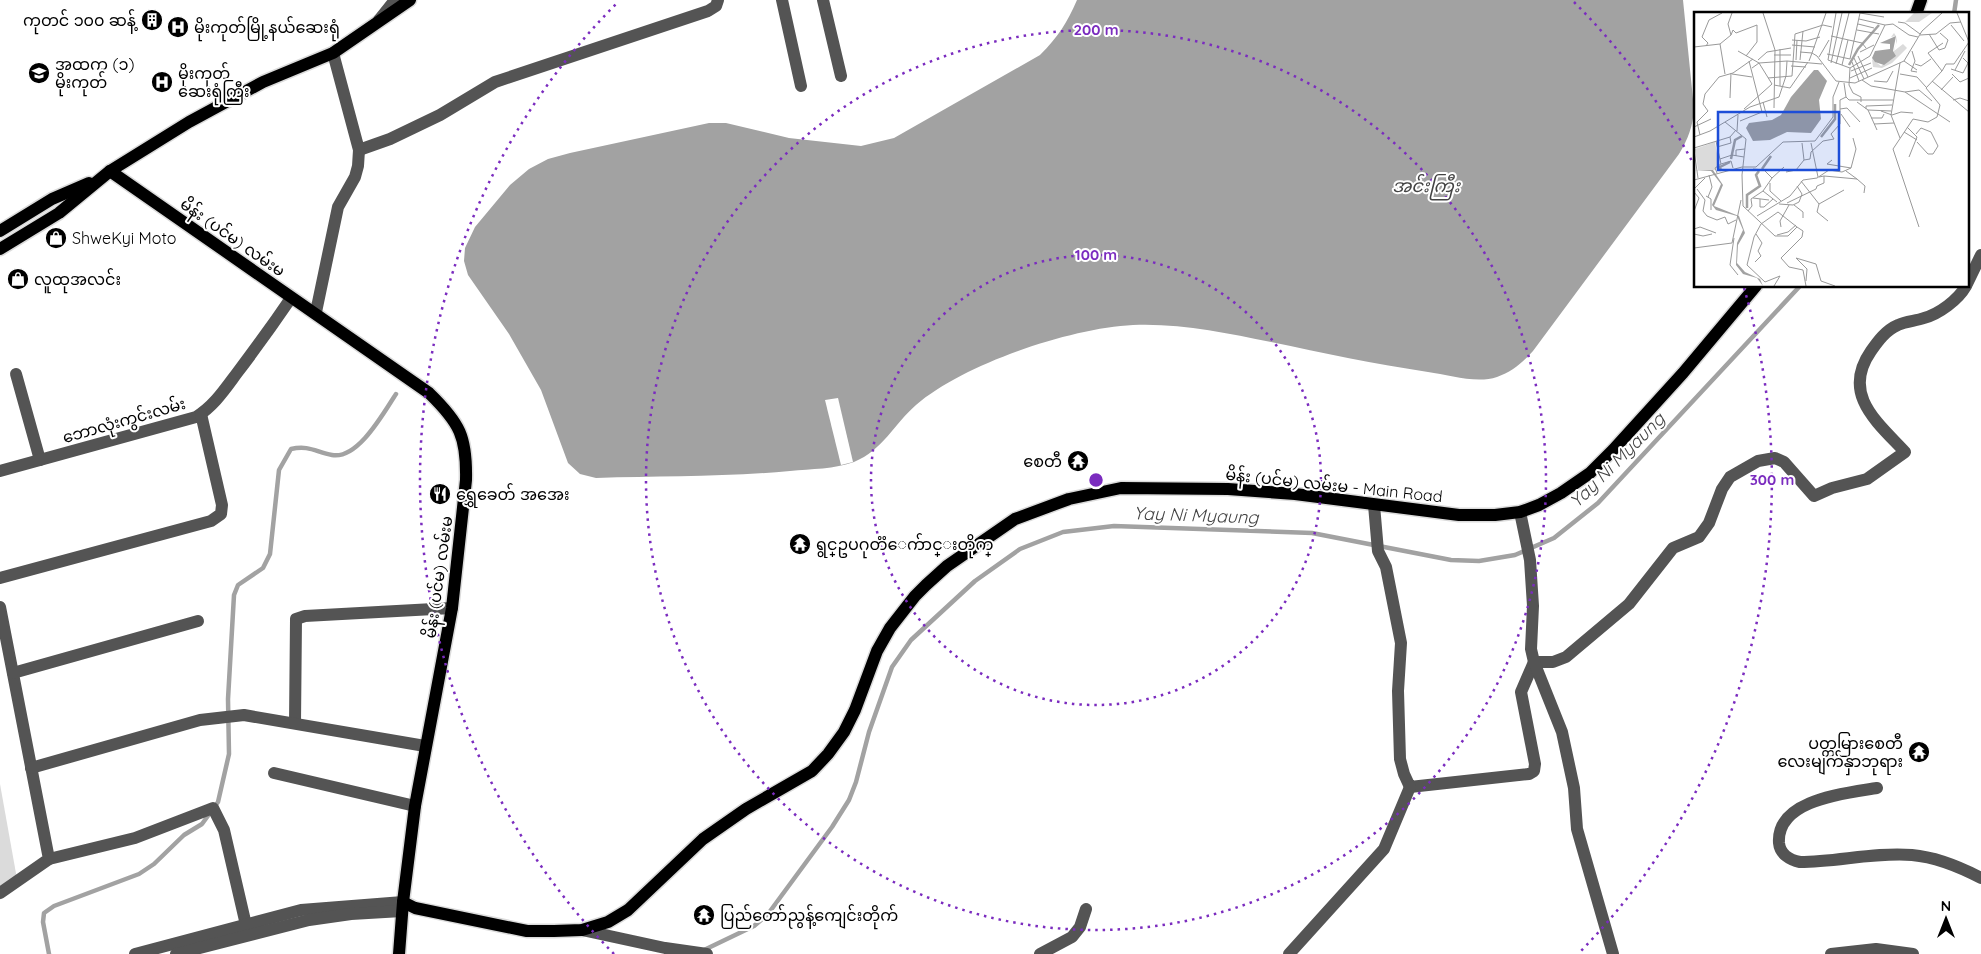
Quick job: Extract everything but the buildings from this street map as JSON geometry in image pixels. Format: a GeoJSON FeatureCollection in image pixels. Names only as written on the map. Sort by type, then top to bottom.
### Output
{"type":"FeatureCollection","features":[{"type":"Feature","properties":{"kind":"main road"},"geometry":{"type":"LineString","coordinates":[[0,231],[52,199],[105,174],[189,122],[246,91],[333,52],[410,0]]}},
{"type":"Feature","properties":{"kind":"main road"},"geometry":{"type":"LineString","coordinates":[[1917,12],[1921,0]]}},
{"type":"Feature","properties":{"kind":"main road"},"geometry":{"type":"LineString","coordinates":[[0,249],[59,213],[105,174]]}},
{"type":"Feature","properties":{"kind":"main road","name":"မိန်း (ပင်မ) လမ်းမ"},"geometry":{"type":"LineString","coordinates":[[105,174],[291,298],[316,312],[429,394],[457,424],[464,441],[467,460],[466,480],[452,608],[415,806],[407,907],[399,954]]}},
{"type":"Feature","properties":{"kind":"main road","name":"မိန်း (ပင်မ) လမ်းမ - Main Road"},"geometry":{"type":"LineString","coordinates":[[407,907],[527,931],[582,930],[608,922],[628,910],[704,839],[746,810],[812,771],[828,754],[844,732],[856,710],[876,651],[890,628],[915,596],[948,566],[1015,519],[1069,499],[1121,488],[1228,489],[1295,494],[1459,515],[1495,515],[1520,512],[1539,505],[1561,493],[1590,473],[1683,372],[1754,288]]}},
{"type":"Feature","properties":{"kind":"street"},"geometry":{"type":"LineString","coordinates":[[375,23],[395,0]]}},
{"type":"Feature","properties":{"kind":"street"},"geometry":{"type":"LineString","coordinates":[[359,150],[390,139],[440,115],[495,82],[708,11],[716,6],[718,0]]}},
{"type":"Feature","properties":{"kind":"street"},"geometry":{"type":"LineString","coordinates":[[782,0],[801,86]]}},
{"type":"Feature","properties":{"kind":"street"},"geometry":{"type":"LineString","coordinates":[[823,0],[841,76]]}},
{"type":"Feature","properties":{"kind":"street"},"geometry":{"type":"LineString","coordinates":[[316,312],[338,207],[355,177],[358,166],[359,150],[333,52]]}},
{"type":"Feature","properties":{"kind":"street"},"geometry":{"type":"LineString","coordinates":[[1968,283],[1981,254]]}},
{"type":"Feature","properties":{"kind":"street"},"geometry":{"type":"LineString","coordinates":[[1534,662],[1552,662],[1566,657],[1628,604],[1673,548],[1698,537],[1709,523],[1722,489],[1730,477],[1758,461],[1775,458],[1784,462],[1814,496],[1832,488],[1867,479],[1905,452],[1878,424],[1865,404],[1858,383],[1861,370],[1879,339],[1898,325],[1926,318],[1950,304],[1964,288]]}},
{"type":"Feature","properties":{"kind":"street","name":"‌ဘောလုံးကွင်းလမ်း"},"geometry":{"type":"LineString","coordinates":[[0,471],[200,414],[216,400],[266,336],[291,298]]}},
{"type":"Feature","properties":{"kind":"street"},"geometry":{"type":"LineString","coordinates":[[16,374],[40,460]]}},
{"type":"Feature","properties":{"kind":"street"},"geometry":{"type":"LineString","coordinates":[[0,578],[211,521],[221,514],[222,505],[200,414]]}},
{"type":"Feature","properties":{"kind":"street"},"geometry":{"type":"LineString","coordinates":[[1290,954],[1384,849],[1410,787],[1400,759],[1398,691],[1401,643],[1386,567],[1378,551],[1374,505]]}},
{"type":"Feature","properties":{"kind":"street"},"geometry":{"type":"LineString","coordinates":[[1520,512],[1530,560],[1534,662],[1562,732],[1574,788],[1578,830],[1613,954]]}},
{"type":"Feature","properties":{"kind":"street"},"geometry":{"type":"LineString","coordinates":[[0,607],[49,859]]}},
{"type":"Feature","properties":{"kind":"street"},"geometry":{"type":"LineString","coordinates":[[295,724],[296,619],[305,616],[452,608]]}},
{"type":"Feature","properties":{"kind":"street"},"geometry":{"type":"LineString","coordinates":[[13,673],[198,621]]}},
{"type":"Feature","properties":{"kind":"street"},"geometry":{"type":"LineString","coordinates":[[1410,787],[1506,778],[1529,774],[1534,771],[1521,692],[1534,662]]}},
{"type":"Feature","properties":{"kind":"street"},"geometry":{"type":"LineString","coordinates":[[31,768],[200,720],[234,715],[244,715],[425,746]]}},
{"type":"Feature","properties":{"kind":"street"},"geometry":{"type":"LineString","coordinates":[[274,773],[415,806]]}},
{"type":"Feature","properties":{"kind":"street"},"geometry":{"type":"LineString","coordinates":[[1877,788],[1827,796],[1803,806],[1790,814],[1780,832],[1779,842],[1784,855],[1792,861],[1800,862],[1890,854],[1914,855],[1962,868],[1981,878]]}},
{"type":"Feature","properties":{"kind":"street"},"geometry":{"type":"LineString","coordinates":[[0,893],[49,859],[135,838],[216,812],[224,830],[246,925]]}},
{"type":"Feature","properties":{"kind":"street"},"geometry":{"type":"LineString","coordinates":[[135,954],[301,910],[407,907]]}},
{"type":"Feature","properties":{"kind":"street"},"geometry":{"type":"LineString","coordinates":[[176,954],[309,920],[407,907]]}},
{"type":"Feature","properties":{"kind":"street"},"geometry":{"type":"LineString","coordinates":[[1040,954],[1072,937],[1080,927],[1086,910]]}},
{"type":"Feature","properties":{"kind":"street"},"geometry":{"type":"LineString","coordinates":[[582,930],[665,948],[707,954]]}},
{"type":"Feature","properties":{"kind":"street"},"geometry":{"type":"LineString","coordinates":[[1831,954],[1876,949],[1913,954]]}},
{"type":"Feature","properties":{"kind":"shaded area"},"geometry":{"type":"Polygon","coordinates":[[[0,784],[17,879],[0,900],[0,784]]]}},
{"type":"Feature","properties":{"kind":"water","name":"အင်းကြီး"},"geometry":{"type":"Polygon","coordinates":[[[1077,0],[1683,0],[1694,109],[1693,121],[1679,154],[1533,351],[1517,366],[1497,377],[1481,380],[1463,378],[1369,362],[1220,332],[1185,327],[1133,325],[1079,333],[1049,341],[989,362],[937,390],[916,405],[873,451],[854,462],[839,466],[766,473],[596,478],[580,474],[568,463],[541,390],[509,334],[468,275],[464,261],[465,248],[475,227],[510,185],[529,169],[548,159],[709,123],[726,123],[789,138],[861,146],[894,138],[1040,55],[1062,29],[1077,0]]]}},
{"type":"Feature","properties":{"kind":"pier"},"geometry":{"type":"Polygon","coordinates":[[[838,398],[853,462],[841,465],[825,400],[838,398]]]}},
{"type":"Feature","properties":{"kind":"waterway","name":"Yay Ni Myaung"},"geometry":{"type":"LineString","coordinates":[[1954,12],[1956,0]]}},
{"type":"Feature","properties":{"kind":"waterway","name":"Yay Ni Myaung"},"geometry":{"type":"LineString","coordinates":[[704,950],[754,926],[768,914],[832,827],[849,800],[856,782],[869,732],[892,667],[911,640],[975,581],[1020,549],[1063,532],[1114,526],[1312,533],[1451,560],[1479,561],[1515,555],[1554,538],[1598,503],[1798,288]]}},
{"type":"Feature","properties":{"kind":"waterway"},"geometry":{"type":"LineString","coordinates":[[49,954],[43,922],[44,913],[54,906],[139,874],[154,864],[184,835],[202,824],[218,802],[229,754],[228,699],[234,595],[238,585],[263,568],[270,554],[279,470],[291,449],[308,448],[332,455],[342,455],[351,450],[361,443],[396,394]]}},
{"type":"Feature","properties":{"kind":"place","name":"ကုတင် ၁၀၀ ဆန့်"},"geometry":{"type":"Point","coordinates":[152,20]}},
{"type":"Feature","properties":{"kind":"place","name":"မိုးကုတ်မြို့နယ်ဆေးရုံ"},"geometry":{"type":"Point","coordinates":[178,27]}},
{"type":"Feature","properties":{"kind":"place","name":"အထက (၁) မိုးကုတ်"},"geometry":{"type":"Point","coordinates":[39,73]}},
{"type":"Feature","properties":{"kind":"place","name":"မိုးကုတ်‌ ‌ဆေးရုံကြီး"},"geometry":{"type":"Point","coordinates":[162,82]}},
{"type":"Feature","properties":{"kind":"place","name":"ShweKyi Moto"},"geometry":{"type":"Point","coordinates":[56,238]}},
{"type":"Feature","properties":{"kind":"place","name":"လူထုအလင်း"},"geometry":{"type":"Point","coordinates":[18,279]}},
{"type":"Feature","properties":{"kind":"place","name":"စေတီ"},"geometry":{"type":"Point","coordinates":[1078,461]}},
{"type":"Feature","properties":{"kind":"place","name":"ရွှေခေတ် အအေး"},"geometry":{"type":"Point","coordinates":[440,494]}},
{"type":"Feature","properties":{"kind":"place","name":"ရွင္ဥပဂုတၱေက်ာင္းတိုက္"},"geometry":{"type":"Point","coordinates":[800,544]}},
{"type":"Feature","properties":{"kind":"place","name":"ပတ္တမြား‌စေတီ‌ လေးမျက်နှာဘုရား"},"geometry":{"type":"Point","coordinates":[1919,752]}},
{"type":"Feature","properties":{"kind":"place","name":"ပြည်‌‌တော်ညွန့်ကျေင်းတိုက်"},"geometry":{"type":"Point","coordinates":[704,915]}}]}
